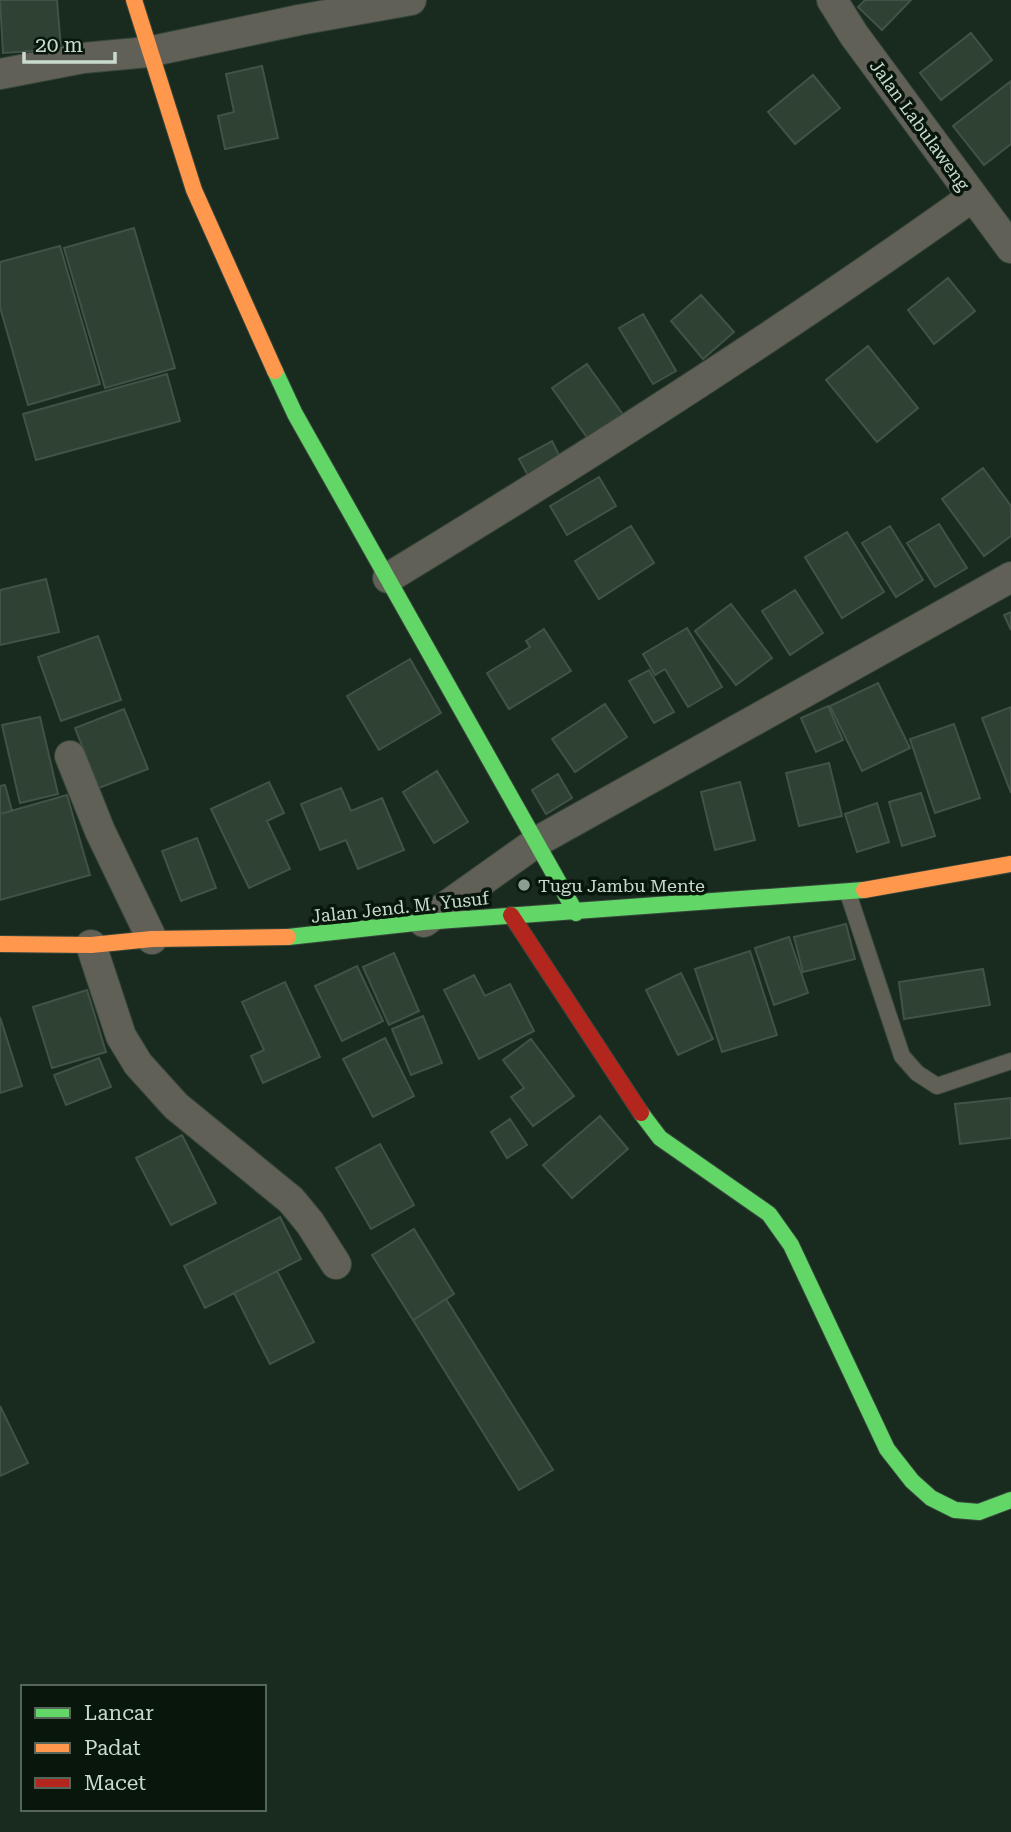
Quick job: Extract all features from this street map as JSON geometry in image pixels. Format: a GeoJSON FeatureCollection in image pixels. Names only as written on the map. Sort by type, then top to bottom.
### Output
{"type":"FeatureCollection","features":[{"type":"Feature","properties":{"kind":"main road"},"geometry":{"type":"LineString","coordinates":[[134,0],[148,52],[194,190],[295,414],[538,841],[576,913]]}},
{"type":"Feature","properties":{"kind":"main road","name":"Jalan Jend. M. Yusuf"},"geometry":{"type":"LineString","coordinates":[[0,944],[91,945],[152,939],[273,939],[511,915],[576,913],[848,893],[1011,864]]}},
{"type":"Feature","properties":{"kind":"main road"},"geometry":{"type":"LineString","coordinates":[[511,915],[612,1072],[660,1138],[769,1214],[791,1244],[887,1449],[906,1477],[938,1504],[970,1513],[1011,1500]]}},
{"type":"Feature","properties":{"kind":"street"},"geometry":{"type":"LineString","coordinates":[[0,74],[83,58],[148,52],[411,0]]}},
{"type":"Feature","properties":{"kind":"street","name":"Jalan Labulaweng"},"geometry":{"type":"LineString","coordinates":[[832,0],[854,35],[1011,248]]}},
{"type":"Feature","properties":{"kind":"street"},"geometry":{"type":"LineString","coordinates":[[388,578],[600,449],[770,339],[972,197]]}},
{"type":"Feature","properties":{"kind":"street"},"geometry":{"type":"LineString","coordinates":[[424,922],[538,841],[1011,577]]}},
{"type":"Feature","properties":{"kind":"street"},"geometry":{"type":"LineString","coordinates":[[71,756],[100,831],[152,939]]}},
{"type":"Feature","properties":{"kind":"street"},"geometry":{"type":"LineString","coordinates":[[91,945],[121,1036],[138,1064],[176,1105],[291,1200],[310,1223],[336,1264]]}},
{"type":"Feature","properties":{"kind":"lane"},"geometry":{"type":"LineString","coordinates":[[848,893],[902,1056],[917,1073],[937,1086],[1011,1061]]}},
{"type":"Feature","properties":{"kind":"building"},"geometry":{"type":"Polygon","coordinates":[[[0,0],[57,0],[61,49],[3,53],[0,0]]]}},
{"type":"Feature","properties":{"kind":"building"},"geometry":{"type":"Polygon","coordinates":[[[865,0],[911,0],[882,30],[858,7],[865,0]]]}},
{"type":"Feature","properties":{"kind":"building"},"geometry":{"type":"Polygon","coordinates":[[[971,33],[992,60],[941,100],[920,73],[971,33]]]}},
{"type":"Feature","properties":{"kind":"building"},"geometry":{"type":"Polygon","coordinates":[[[262,66],[278,138],[225,149],[218,116],[234,112],[226,74],[262,66]]]}},
{"type":"Feature","properties":{"kind":"building"},"geometry":{"type":"Polygon","coordinates":[[[813,75],[840,108],[795,144],[768,112],[813,75]]]}},
{"type":"Feature","properties":{"kind":"building"},"geometry":{"type":"Polygon","coordinates":[[[1011,81],[1011,144],[984,165],[953,126],[1011,81]]]}},
{"type":"Feature","properties":{"kind":"building"},"geometry":{"type":"Polygon","coordinates":[[[134,228],[175,368],[105,388],[64,248],[134,228]]]}},
{"type":"Feature","properties":{"kind":"building"},"geometry":{"type":"Polygon","coordinates":[[[60,246],[100,384],[28,405],[0,307],[0,262],[60,246]]]}},
{"type":"Feature","properties":{"kind":"building"},"geometry":{"type":"Polygon","coordinates":[[[948,278],[975,311],[934,344],[908,310],[948,278]]]}},
{"type":"Feature","properties":{"kind":"building"},"geometry":{"type":"Polygon","coordinates":[[[701,295],[734,332],[703,359],[671,321],[701,295]]]}},
{"type":"Feature","properties":{"kind":"building"},"geometry":{"type":"Polygon","coordinates":[[[643,314],[676,371],[653,384],[619,328],[643,314]]]}},
{"type":"Feature","properties":{"kind":"building"},"geometry":{"type":"Polygon","coordinates":[[[868,346],[918,408],[877,442],[826,380],[868,346]]]}},
{"type":"Feature","properties":{"kind":"building"},"geometry":{"type":"Polygon","coordinates":[[[587,364],[626,419],[591,443],[552,388],[587,364]]]}},
{"type":"Feature","properties":{"kind":"building"},"geometry":{"type":"Polygon","coordinates":[[[167,374],[180,421],[36,460],[23,414],[167,374]]]}},
{"type":"Feature","properties":{"kind":"building"},"geometry":{"type":"Polygon","coordinates":[[[552,441],[563,463],[531,481],[519,459],[552,441]]]}},
{"type":"Feature","properties":{"kind":"building"},"geometry":{"type":"Polygon","coordinates":[[[983,468],[1011,506],[1011,536],[984,556],[942,499],[983,468]]]}},
{"type":"Feature","properties":{"kind":"building"},"geometry":{"type":"Polygon","coordinates":[[[599,477],[616,506],[567,535],[550,506],[599,477]]]}},
{"type":"Feature","properties":{"kind":"building"},"geometry":{"type":"Polygon","coordinates":[[[939,524],[967,568],[935,587],[907,543],[939,524]]]}},
{"type":"Feature","properties":{"kind":"building"},"geometry":{"type":"Polygon","coordinates":[[[631,526],[654,563],[599,599],[575,561],[631,526]]]}},
{"type":"Feature","properties":{"kind":"building"},"geometry":{"type":"Polygon","coordinates":[[[890,526],[923,580],[896,597],[862,543],[890,526]]]}},
{"type":"Feature","properties":{"kind":"building"},"geometry":{"type":"Polygon","coordinates":[[[847,532],[884,592],[842,618],[805,557],[847,532]]]}},
{"type":"Feature","properties":{"kind":"building"},"geometry":{"type":"Polygon","coordinates":[[[46,579],[59,632],[0,645],[0,590],[46,579]]]}},
{"type":"Feature","properties":{"kind":"building"},"geometry":{"type":"Polygon","coordinates":[[[795,590],[823,633],[790,655],[762,611],[795,590]]]}},
{"type":"Feature","properties":{"kind":"building"},"geometry":{"type":"Polygon","coordinates":[[[731,604],[772,658],[736,685],[695,631],[731,604]]]}},
{"type":"Feature","properties":{"kind":"building"},"geometry":{"type":"Polygon","coordinates":[[[1011,612],[1011,630],[1004,615],[1011,612]]]}},
{"type":"Feature","properties":{"kind":"building"},"geometry":{"type":"Polygon","coordinates":[[[687,628],[722,687],[688,707],[665,669],[655,675],[643,654],[687,628]]]}},
{"type":"Feature","properties":{"kind":"building"},"geometry":{"type":"Polygon","coordinates":[[[544,629],[571,671],[509,709],[487,673],[530,647],[526,641],[544,629]]]}},
{"type":"Feature","properties":{"kind":"building"},"geometry":{"type":"Polygon","coordinates":[[[98,636],[121,700],[61,721],[38,657],[98,636]]]}},
{"type":"Feature","properties":{"kind":"building"},"geometry":{"type":"Polygon","coordinates":[[[410,659],[441,713],[379,750],[347,696],[410,659]]]}},
{"type":"Feature","properties":{"kind":"building"},"geometry":{"type":"Polygon","coordinates":[[[649,670],[674,712],[654,723],[629,681],[649,670]]]}},
{"type":"Feature","properties":{"kind":"building"},"geometry":{"type":"Polygon","coordinates":[[[878,683],[910,748],[862,771],[830,706],[878,683]]]}},
{"type":"Feature","properties":{"kind":"building"},"geometry":{"type":"Polygon","coordinates":[[[605,704],[627,737],[575,772],[552,739],[605,704]]]}},
{"type":"Feature","properties":{"kind":"building"},"geometry":{"type":"Polygon","coordinates":[[[828,706],[843,740],[816,752],[801,718],[828,706]]]}},
{"type":"Feature","properties":{"kind":"building"},"geometry":{"type":"Polygon","coordinates":[[[1011,707],[1011,793],[982,718],[1011,707]]]}},
{"type":"Feature","properties":{"kind":"building"},"geometry":{"type":"Polygon","coordinates":[[[124,709],[148,769],[99,788],[75,728],[124,709]]]}},
{"type":"Feature","properties":{"kind":"building"},"geometry":{"type":"Polygon","coordinates":[[[40,717],[58,794],[20,803],[2,725],[40,717]]]}},
{"type":"Feature","properties":{"kind":"building"},"geometry":{"type":"Polygon","coordinates":[[[954,724],[980,798],[935,813],[910,739],[954,724]]]}},
{"type":"Feature","properties":{"kind":"building"},"geometry":{"type":"Polygon","coordinates":[[[829,763],[842,816],[799,826],[786,773],[829,763]]]}},
{"type":"Feature","properties":{"kind":"building"},"geometry":{"type":"Polygon","coordinates":[[[437,771],[468,822],[434,843],[403,792],[437,771]]]}},
{"type":"Feature","properties":{"kind":"building"},"geometry":{"type":"Polygon","coordinates":[[[558,774],[572,798],[546,814],[532,790],[558,774]]]}},
{"type":"Feature","properties":{"kind":"building"},"geometry":{"type":"Polygon","coordinates":[[[269,782],[284,813],[267,821],[290,869],[249,888],[211,809],[269,782]]]}},
{"type":"Feature","properties":{"kind":"building"},"geometry":{"type":"Polygon","coordinates":[[[740,782],[755,840],[715,850],[701,792],[740,782]]]}},
{"type":"Feature","properties":{"kind":"building"},"geometry":{"type":"Polygon","coordinates":[[[5,785],[12,811],[0,814],[0,786],[5,785]]]}},
{"type":"Feature","properties":{"kind":"building"},"geometry":{"type":"Polygon","coordinates":[[[341,788],[351,811],[382,798],[404,850],[358,869],[346,840],[320,850],[301,804],[341,788]]]}},
{"type":"Feature","properties":{"kind":"building"},"geometry":{"type":"Polygon","coordinates":[[[921,793],[935,836],[902,846],[889,802],[921,793]]]}},
{"type":"Feature","properties":{"kind":"building"},"geometry":{"type":"Polygon","coordinates":[[[67,795],[90,875],[0,900],[0,814],[67,795]]]}},
{"type":"Feature","properties":{"kind":"building"},"geometry":{"type":"Polygon","coordinates":[[[877,803],[889,842],[857,852],[845,814],[877,803]]]}},
{"type":"Feature","properties":{"kind":"building"},"geometry":{"type":"Polygon","coordinates":[[[197,838],[216,888],[181,901],[162,851],[197,838]]]}},
{"type":"Feature","properties":{"kind":"building"},"geometry":{"type":"Polygon","coordinates":[[[846,924],[855,959],[803,972],[794,937],[846,924]]]}},
{"type":"Feature","properties":{"kind":"building"},"geometry":{"type":"Polygon","coordinates":[[[789,937],[808,993],[774,1005],[755,948],[789,937]]]}},
{"type":"Feature","properties":{"kind":"building"},"geometry":{"type":"Polygon","coordinates":[[[750,951],[777,1035],[722,1052],[695,969],[750,951]]]}},
{"type":"Feature","properties":{"kind":"building"},"geometry":{"type":"Polygon","coordinates":[[[394,953],[419,1011],[389,1025],[363,967],[394,953]]]}},
{"type":"Feature","properties":{"kind":"building"},"geometry":{"type":"Polygon","coordinates":[[[357,966],[383,1021],[342,1041],[315,986],[357,966]]]}},
{"type":"Feature","properties":{"kind":"building"},"geometry":{"type":"Polygon","coordinates":[[[983,969],[990,1005],[904,1019],[899,982],[983,969]]]}},
{"type":"Feature","properties":{"kind":"building"},"geometry":{"type":"Polygon","coordinates":[[[681,973],[713,1039],[678,1055],[646,990],[681,973]]]}},
{"type":"Feature","properties":{"kind":"building"},"geometry":{"type":"Polygon","coordinates":[[[474,975],[485,996],[510,984],[534,1031],[479,1059],[444,990],[474,975]]]}},
{"type":"Feature","properties":{"kind":"building"},"geometry":{"type":"Polygon","coordinates":[[[285,982],[320,1057],[263,1083],[251,1056],[264,1050],[242,1002],[285,982]]]}},
{"type":"Feature","properties":{"kind":"building"},"geometry":{"type":"Polygon","coordinates":[[[87,990],[106,1052],[52,1068],[33,1007],[87,990]]]}},
{"type":"Feature","properties":{"kind":"building"},"geometry":{"type":"Polygon","coordinates":[[[423,1016],[442,1063],[411,1075],[392,1029],[423,1016]]]}},
{"type":"Feature","properties":{"kind":"building"},"geometry":{"type":"Polygon","coordinates":[[[0,1017],[22,1086],[0,1093],[0,1017]]]}},
{"type":"Feature","properties":{"kind":"building"},"geometry":{"type":"Polygon","coordinates":[[[385,1038],[414,1096],[373,1117],[343,1059],[385,1038]]]}},
{"type":"Feature","properties":{"kind":"building"},"geometry":{"type":"Polygon","coordinates":[[[531,1039],[574,1096],[533,1126],[511,1097],[524,1088],[503,1060],[531,1039]]]}},
{"type":"Feature","properties":{"kind":"building"},"geometry":{"type":"Polygon","coordinates":[[[99,1058],[111,1087],[66,1105],[54,1075],[99,1058]]]}},
{"type":"Feature","properties":{"kind":"building"},"geometry":{"type":"Polygon","coordinates":[[[1011,1098],[1011,1138],[960,1144],[955,1104],[1011,1098]]]}},
{"type":"Feature","properties":{"kind":"building"},"geometry":{"type":"Polygon","coordinates":[[[600,1116],[628,1149],[572,1198],[543,1165],[600,1116]]]}},
{"type":"Feature","properties":{"kind":"building"},"geometry":{"type":"Polygon","coordinates":[[[510,1119],[527,1145],[507,1158],[491,1132],[510,1119]]]}},
{"type":"Feature","properties":{"kind":"building"},"geometry":{"type":"Polygon","coordinates":[[[182,1135],[216,1203],[171,1225],[136,1158],[182,1135]]]}},
{"type":"Feature","properties":{"kind":"building"},"geometry":{"type":"Polygon","coordinates":[[[380,1144],[414,1205],[371,1229],[336,1168],[380,1144]]]}},
{"type":"Feature","properties":{"kind":"building"},"geometry":{"type":"Polygon","coordinates":[[[280,1217],[301,1259],[205,1308],[184,1266],[280,1217]]]}},
{"type":"Feature","properties":{"kind":"building"},"geometry":{"type":"Polygon","coordinates":[[[414,1229],[454,1294],[413,1320],[372,1255],[414,1229]]]}},
{"type":"Feature","properties":{"kind":"building"},"geometry":{"type":"Polygon","coordinates":[[[277,1271],[314,1342],[270,1364],[234,1293],[277,1271]]]}},
{"type":"Feature","properties":{"kind":"building"},"geometry":{"type":"Polygon","coordinates":[[[446,1299],[553,1470],[519,1490],[413,1320],[446,1299]]]}},
{"type":"Feature","properties":{"kind":"building"},"geometry":{"type":"Polygon","coordinates":[[[0,1406],[28,1463],[0,1476],[0,1406]]]}},
{"type":"Feature","properties":{"kind":"traffic: fast"},"geometry":{"type":"LineString","coordinates":[[275,371],[295,414],[576,913]]}},
{"type":"Feature","properties":{"kind":"traffic: fast"},"geometry":{"type":"LineString","coordinates":[[288,937],[424,922],[864,890]]}},
{"type":"Feature","properties":{"kind":"traffic: fast"},"geometry":{"type":"LineString","coordinates":[[641,1113],[660,1138],[769,1214],[791,1245],[887,1449],[912,1481],[931,1498],[955,1510],[979,1512],[1011,1500]]}},
{"type":"Feature","properties":{"kind":"traffic: slow"},"geometry":{"type":"LineString","coordinates":[[134,0],[194,190],[275,371]]}},
{"type":"Feature","properties":{"kind":"traffic: slow"},"geometry":{"type":"LineString","coordinates":[[864,890],[1011,864]]}},
{"type":"Feature","properties":{"kind":"traffic: slow"},"geometry":{"type":"LineString","coordinates":[[0,944],[91,945],[152,939],[288,937]]}},
{"type":"Feature","properties":{"kind":"traffic: jam"},"geometry":{"type":"LineString","coordinates":[[511,915],[641,1113]]}},
{"type":"Feature","properties":{"kind":"place","name":"Tugu Jambu Mente"},"geometry":{"type":"Point","coordinates":[524,885]}}]}
